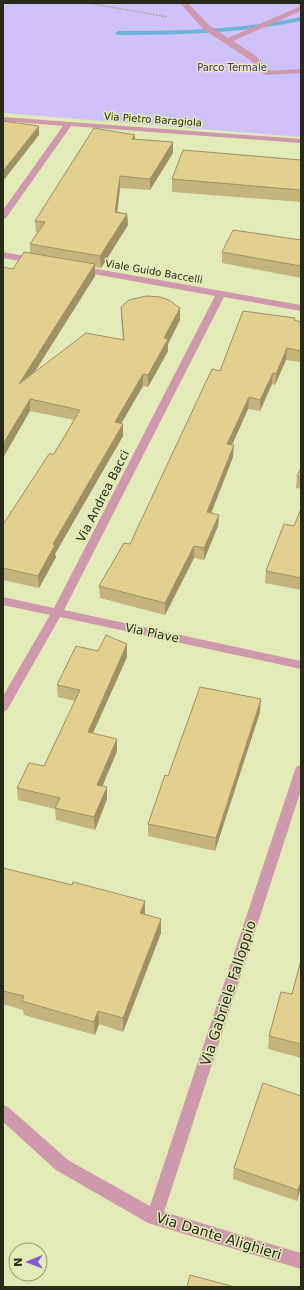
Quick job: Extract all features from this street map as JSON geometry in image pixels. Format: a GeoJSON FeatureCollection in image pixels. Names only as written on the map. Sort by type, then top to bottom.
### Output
{"type":"FeatureCollection","features":[{"type":"Feature","properties":{"kind":"street"},"geometry":{"type":"LineString","coordinates":[[184,3],[202,23],[253,58],[268,73],[301,79]]}},
{"type":"Feature","properties":{"kind":"street"},"geometry":{"type":"LineString","coordinates":[[227,41],[301,8]]}},
{"type":"Feature","properties":{"kind":"street"},"geometry":{"type":"LineString","coordinates":[[268,73],[301,71]]}},
{"type":"Feature","properties":{"kind":"street","name":"Via Pietro Baragiola"},"geometry":{"type":"LineString","coordinates":[[3,119],[301,141]]}},
{"type":"Feature","properties":{"kind":"street"},"geometry":{"type":"LineString","coordinates":[[3,216],[68,125]]}},
{"type":"Feature","properties":{"kind":"street"},"geometry":{"type":"LineString","coordinates":[[3,255],[42,262]]}},
{"type":"Feature","properties":{"kind":"street","name":"Viale Guido Baccelli"},"geometry":{"type":"LineString","coordinates":[[73,268],[301,308]]}},
{"type":"Feature","properties":{"kind":"street","name":"Via Andrea Bacci"},"geometry":{"type":"LineString","coordinates":[[3,707],[57,613],[221,294]]}},
{"type":"Feature","properties":{"kind":"street","name":"Via Piave"},"geometry":{"type":"LineString","coordinates":[[3,601],[301,666]]}},
{"type":"Feature","properties":{"kind":"street","name":"Via Gabriele Falloppio"},"geometry":{"type":"LineString","coordinates":[[154,1217],[301,770]]}},
{"type":"Feature","properties":{"kind":"street","name":"Via Dante Alighieri"},"geometry":{"type":"LineString","coordinates":[[3,1112],[62,1165],[154,1217],[301,1261]]}},
{"type":"Feature","properties":{"kind":"path"},"geometry":{"type":"LineString","coordinates":[[88,3],[202,23]]}},
{"type":"Feature","properties":{"kind":"green space","name":"Parco Termale"},"geometry":{"type":"Polygon","coordinates":[[[3,3],[301,3],[301,137],[3,113],[3,3]]]}},
{"type":"Feature","properties":{"kind":"building"},"geometry":{"type":"Polygon","coordinates":[[[3,121],[39,126],[3,171],[3,121]]]}},
{"type":"Feature","properties":{"kind":"building"},"geometry":{"type":"Polygon","coordinates":[[[94,128],[135,135],[132,139],[173,142],[150,179],[120,176],[115,212],[127,214],[100,256],[30,244],[45,222],[35,221],[94,128]]]}},
{"type":"Feature","properties":{"kind":"building"},"geometry":{"type":"Polygon","coordinates":[[[183,150],[301,160],[301,190],[172,179],[183,150]]]}},
{"type":"Feature","properties":{"kind":"building"},"geometry":{"type":"Polygon","coordinates":[[[233,230],[301,240],[301,266],[222,252],[233,230]]]}},
{"type":"Feature","properties":{"kind":"building"},"geometry":{"type":"Polygon","coordinates":[[[24,252],[95,264],[19,384],[86,333],[124,340],[121,307],[129,300],[146,296],[160,297],[169,300],[180,308],[164,338],[168,339],[148,375],[143,374],[115,422],[123,424],[53,544],[55,545],[38,576],[3,568],[3,523],[49,454],[54,454],[80,410],[30,399],[3,444],[3,267],[13,269],[24,252]]]}},
{"type":"Feature","properties":{"kind":"building"},"geometry":{"type":"Polygon","coordinates":[[[243,311],[295,318],[294,320],[301,322],[301,351],[287,348],[276,374],[273,373],[260,400],[249,397],[227,444],[234,445],[207,512],[219,515],[204,548],[194,546],[165,603],[99,586],[124,543],[130,544],[212,369],[220,371],[243,311]]]}},
{"type":"Feature","properties":{"kind":"building"},"geometry":{"type":"Polygon","coordinates":[[[301,468],[301,477],[297,476],[301,468]]]}},
{"type":"Feature","properties":{"kind":"building"},"geometry":{"type":"Polygon","coordinates":[[[301,509],[301,578],[266,571],[284,524],[294,526],[301,509]]]}},
{"type":"Feature","properties":{"kind":"building"},"geometry":{"type":"Polygon","coordinates":[[[106,635],[127,644],[88,732],[117,739],[97,785],[107,787],[94,817],[55,808],[60,798],[17,788],[29,763],[44,766],[80,690],[57,685],[76,646],[98,651],[106,635]]]}},
{"type":"Feature","properties":{"kind":"building"},"geometry":{"type":"Polygon","coordinates":[[[200,687],[261,699],[216,838],[148,824],[165,775],[168,776],[200,687]]]}},
{"type":"Feature","properties":{"kind":"building"},"geometry":{"type":"Polygon","coordinates":[[[3,868],[72,885],[73,882],[145,901],[140,913],[161,919],[123,1018],[98,1011],[94,1022],[22,1001],[24,996],[3,991],[3,868]]]}},
{"type":"Feature","properties":{"kind":"building"},"geometry":{"type":"Polygon","coordinates":[[[301,960],[301,1044],[269,1036],[281,992],[292,994],[301,960]]]}},
{"type":"Feature","properties":{"kind":"building"},"geometry":{"type":"Polygon","coordinates":[[[263,1083],[301,1096],[301,1181],[298,1190],[234,1168],[263,1083]]]}},
{"type":"Feature","properties":{"kind":"building"},"geometry":{"type":"Polygon","coordinates":[[[190,1275],[235,1287],[187,1287],[190,1275]]]}},
{"type":"Feature","properties":{"kind":"waterway"},"geometry":{"type":"LineString","coordinates":[[118,33],[233,30],[278,24],[301,19]]}}]}
